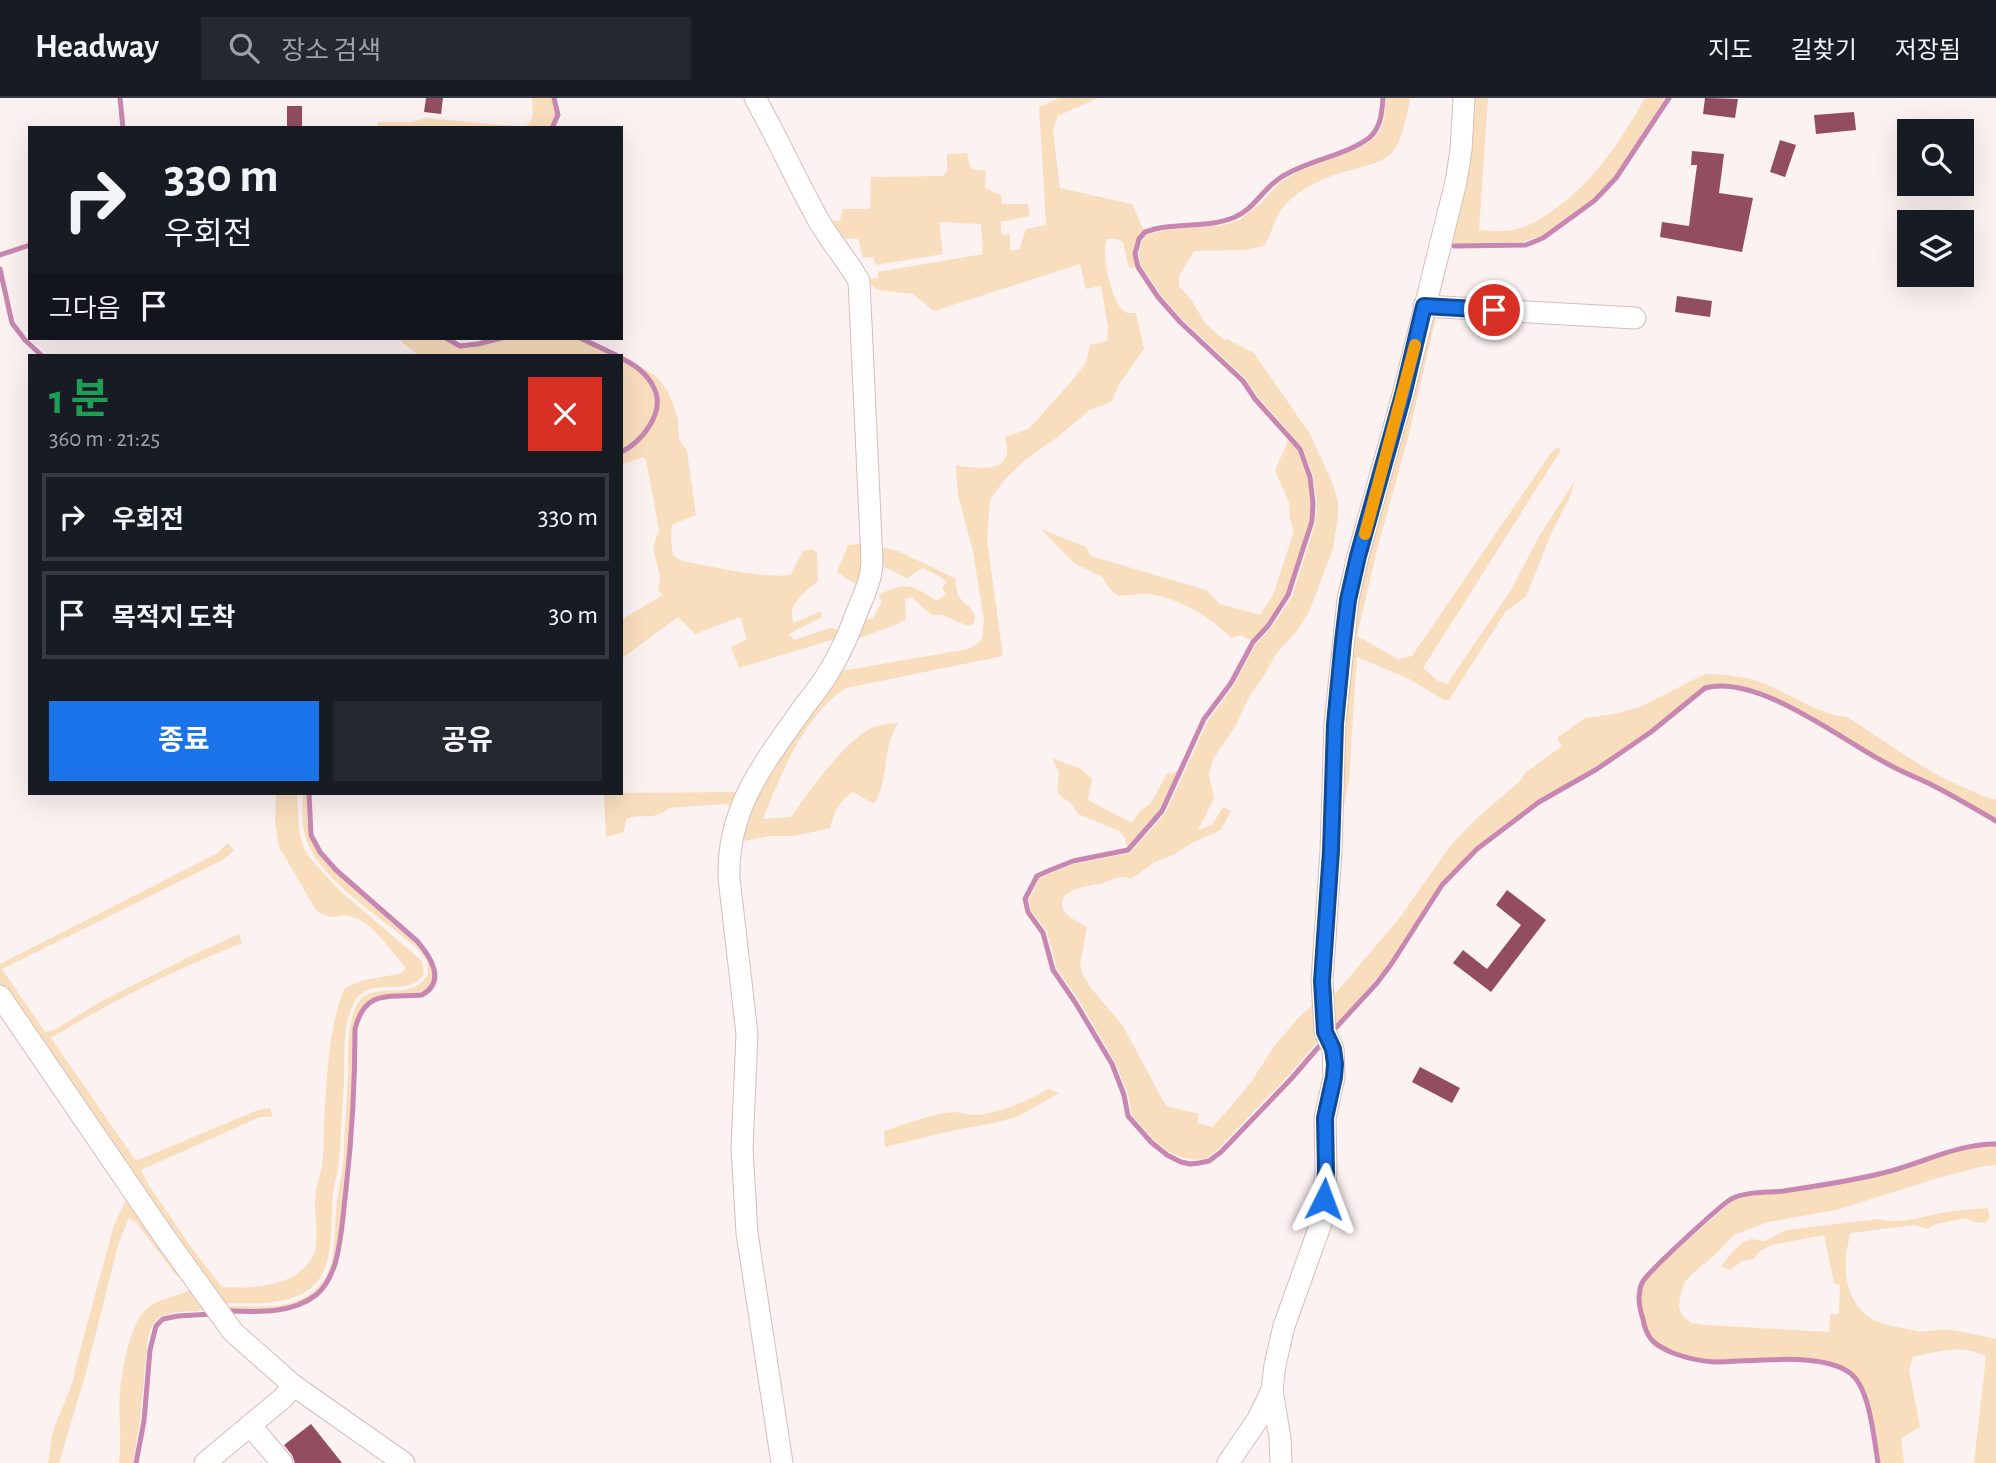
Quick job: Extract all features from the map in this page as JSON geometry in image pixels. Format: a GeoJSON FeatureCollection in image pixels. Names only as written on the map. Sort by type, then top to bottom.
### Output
{"type":"FeatureCollection","features":[{"type":"Feature","properties":{"kind":"street"},"geometry":{"type":"LineString","coordinates":[[755,98],[819,220],[859,281],[872,561],[872,576],[830,672],[748,789],[738,811],[728,855],[747,1034],[742,1149],[745,1212],[751,1268],[782,1463]]}},
{"type":"Feature","properties":{"kind":"street"},"geometry":{"type":"LineString","coordinates":[[1281,1463],[1272,1390],[1278,1347],[1321,1223],[1326,1172],[1325,1118],[1334,1077],[1333,1049],[1325,1032],[1322,981],[1331,851],[1336,711],[1348,600],[1456,182],[1464,98]]}},
{"type":"Feature","properties":{"kind":"street"},"geometry":{"type":"LineString","coordinates":[[1424,306],[1635,318]]}},
{"type":"Feature","properties":{"kind":"street"},"geometry":{"type":"LineString","coordinates":[[0,996],[233,1332],[293,1385],[404,1463]]}},
{"type":"Feature","properties":{"kind":"street"},"geometry":{"type":"LineString","coordinates":[[205,1463],[283,1398],[293,1385]]}},
{"type":"Feature","properties":{"kind":"street"},"geometry":{"type":"LineString","coordinates":[[1228,1463],[1258,1419],[1272,1390]]}},
{"type":"Feature","properties":{"kind":"street"},"geometry":{"type":"LineString","coordinates":[[250,1425],[282,1463]]}},
{"type":"Feature","properties":{"kind":"shaded area"},"geometry":{"type":"Polygon","coordinates":[[[532,98],[553,98],[556,116],[551,126],[525,126],[533,115],[532,98]]]}},
{"type":"Feature","properties":{"kind":"shaded area"},"geometry":{"type":"Polygon","coordinates":[[[1059,98],[1098,98],[1058,116],[1053,130],[1060,188],[1132,204],[1144,231],[1135,248],[1136,267],[1129,268],[1123,242],[1117,239],[1107,239],[1105,254],[1112,292],[1123,310],[1136,313],[1144,349],[1120,383],[1111,402],[1090,410],[1026,459],[1004,480],[990,500],[987,540],[1003,656],[846,688],[831,700],[806,729],[763,819],[791,817],[825,771],[856,739],[874,727],[898,723],[889,744],[878,797],[874,804],[853,792],[838,807],[830,828],[795,836],[770,836],[744,841],[736,890],[744,813],[836,672],[968,649],[982,639],[984,621],[973,551],[958,495],[956,466],[985,468],[1004,461],[1007,454],[1005,437],[1028,429],[1076,376],[1086,362],[1090,345],[1107,341],[1108,327],[1101,286],[1086,289],[1080,264],[934,311],[913,294],[878,290],[865,280],[878,278],[878,272],[983,254],[981,224],[939,222],[943,254],[876,265],[873,257],[863,258],[858,239],[834,238],[827,221],[840,221],[842,209],[870,209],[871,177],[943,176],[947,171],[947,154],[967,153],[971,169],[986,171],[985,188],[1001,195],[1002,204],[1028,204],[1030,216],[1001,222],[1001,234],[1010,235],[1010,250],[1019,250],[1026,229],[1046,225],[1039,107],[1059,98]]]}},
{"type":"Feature","properties":{"kind":"shaded area"},"geometry":{"type":"Polygon","coordinates":[[[1386,98],[1410,98],[1400,139],[1389,155],[1375,163],[1328,177],[1297,194],[1280,212],[1264,246],[1244,250],[1194,251],[1179,276],[1179,286],[1205,323],[1224,340],[1227,339],[1254,353],[1310,434],[1333,484],[1338,502],[1333,549],[1309,612],[1296,632],[1276,654],[1249,697],[1236,725],[1213,759],[1209,774],[1214,799],[1198,830],[1212,825],[1223,807],[1231,811],[1221,830],[1155,862],[1131,879],[1120,877],[1078,888],[1063,899],[1065,912],[1087,927],[1080,965],[1083,975],[1123,1026],[1166,1106],[1199,1114],[1197,1123],[1212,1127],[1251,1082],[1275,1045],[1318,1000],[1319,1040],[1218,1149],[1207,1158],[1183,1158],[1169,1152],[1154,1140],[1132,1115],[1128,1094],[1115,1062],[1057,969],[1047,932],[1031,910],[1029,900],[1039,879],[1049,874],[1074,864],[1130,853],[1165,814],[1208,721],[1234,685],[1256,644],[1271,628],[1292,597],[1316,521],[1317,502],[1313,476],[1303,448],[1258,397],[1246,379],[1182,319],[1161,295],[1141,265],[1139,254],[1142,241],[1147,235],[1166,230],[1224,225],[1239,220],[1261,203],[1280,182],[1299,171],[1348,153],[1371,141],[1380,131],[1384,120],[1386,98]]]}},
{"type":"Feature","properties":{"kind":"shaded area"},"geometry":{"type":"Polygon","coordinates":[[[1469,98],[1488,98],[1479,230],[1498,231],[1527,226],[1555,209],[1583,185],[1606,159],[1645,98],[1667,98],[1613,178],[1591,200],[1541,236],[1522,242],[1452,244],[1438,302],[1432,302],[1469,98]]]}},
{"type":"Feature","properties":{"kind":"shaded area"},"geometry":{"type":"Polygon","coordinates":[[[426,118],[512,126],[377,126],[378,122],[412,122],[426,118]]]}},
{"type":"Feature","properties":{"kind":"shaded area"},"geometry":{"type":"Polygon","coordinates":[[[1438,309],[1357,636],[1398,659],[1412,656],[1557,447],[1561,450],[1423,668],[1438,681],[1447,684],[1511,590],[1540,535],[1575,480],[1526,597],[1506,611],[1449,700],[1444,700],[1409,679],[1357,657],[1349,779],[1336,847],[1350,620],[1427,312],[1438,309]]]}},
{"type":"Feature","properties":{"kind":"shaded area"},"geometry":{"type":"Polygon","coordinates":[[[399,340],[445,340],[460,348],[469,348],[503,340],[579,340],[610,354],[417,354],[399,340]]]}},
{"type":"Feature","properties":{"kind":"shaded area"},"geometry":{"type":"Polygon","coordinates":[[[623,361],[644,377],[651,386],[655,399],[655,408],[648,425],[623,449],[623,361]]]}},
{"type":"Feature","properties":{"kind":"shaded area"},"geometry":{"type":"Polygon","coordinates":[[[639,366],[656,376],[672,401],[678,419],[679,439],[687,451],[696,515],[672,525],[673,555],[682,561],[722,569],[782,576],[791,574],[803,551],[812,549],[817,552],[818,581],[798,599],[792,617],[794,623],[821,611],[822,617],[789,634],[794,640],[830,628],[842,631],[838,638],[739,668],[731,647],[747,639],[740,617],[695,634],[678,617],[623,658],[623,619],[663,595],[658,591],[660,577],[653,547],[659,530],[646,460],[643,457],[623,464],[623,453],[645,435],[656,416],[659,396],[651,379],[639,366]]]}},
{"type":"Feature","properties":{"kind":"shaded area"},"geometry":{"type":"Polygon","coordinates":[[[1289,439],[1298,451],[1308,477],[1310,520],[1286,594],[1252,641],[1241,635],[1232,638],[1200,613],[1165,597],[1151,594],[1118,596],[1102,577],[1074,563],[1041,529],[1086,547],[1091,556],[1206,590],[1220,604],[1260,615],[1273,595],[1294,531],[1289,503],[1275,470],[1289,439]]]}},
{"type":"Feature","properties":{"kind":"shaded area"},"geometry":{"type":"Polygon","coordinates":[[[867,543],[860,587],[837,572],[848,545],[867,543]]]}},
{"type":"Feature","properties":{"kind":"shaded area"},"geometry":{"type":"Polygon","coordinates":[[[880,547],[898,551],[955,578],[958,595],[972,610],[974,623],[968,626],[942,615],[932,615],[911,597],[905,599],[906,619],[851,641],[859,623],[873,618],[882,602],[879,595],[889,590],[909,587],[937,601],[946,594],[942,588],[947,582],[923,568],[907,578],[880,565],[880,547]]]}},
{"type":"Feature","properties":{"kind":"shaded area"},"geometry":{"type":"Polygon","coordinates":[[[1705,674],[1755,680],[1818,709],[1847,717],[1934,773],[1980,795],[1996,799],[1996,819],[1887,762],[1774,697],[1749,688],[1726,685],[1704,687],[1650,731],[1614,756],[1538,800],[1476,848],[1440,884],[1391,962],[1329,1033],[1327,990],[1335,994],[1401,916],[1451,845],[1474,821],[1521,780],[1525,773],[1562,746],[1557,738],[1585,718],[1640,707],[1705,674]]]}},
{"type":"Feature","properties":{"kind":"shaded area"},"geometry":{"type":"Polygon","coordinates":[[[1052,758],[1081,769],[1092,779],[1088,800],[1132,823],[1140,811],[1150,804],[1167,774],[1179,771],[1160,810],[1127,848],[1125,838],[1119,831],[1078,814],[1057,792],[1059,773],[1052,758]]]}},
{"type":"Feature","properties":{"kind":"shaded area"},"geometry":{"type":"Polygon","coordinates":[[[741,792],[735,806],[724,804],[668,808],[658,815],[626,819],[624,832],[606,837],[604,795],[623,795],[623,793],[741,792]]]}},
{"type":"Feature","properties":{"kind":"shaded area"},"geometry":{"type":"Polygon","coordinates":[[[276,795],[297,795],[299,829],[309,857],[339,890],[422,961],[424,974],[417,982],[408,985],[367,990],[358,996],[352,1007],[345,1044],[339,1162],[333,1194],[330,1248],[323,1273],[316,1284],[295,1297],[261,1303],[215,1303],[0,986],[0,964],[216,854],[228,843],[234,851],[221,861],[2,969],[45,1032],[54,1030],[98,1003],[239,934],[242,943],[145,986],[51,1038],[136,1161],[258,1110],[270,1108],[273,1117],[260,1117],[141,1170],[191,1247],[222,1287],[260,1286],[285,1280],[306,1266],[315,1250],[315,1198],[323,1161],[329,1057],[339,1003],[345,988],[364,980],[399,974],[405,967],[368,925],[353,917],[332,917],[316,910],[279,847],[275,822],[276,795]]]}},
{"type":"Feature","properties":{"kind":"shaded area"},"geometry":{"type":"Polygon","coordinates":[[[303,795],[308,795],[309,830],[318,852],[421,947],[432,964],[433,976],[426,990],[417,994],[381,997],[370,1001],[361,1010],[355,1025],[352,1112],[342,1220],[334,1262],[325,1284],[306,1300],[284,1308],[224,1309],[227,1306],[267,1306],[297,1301],[311,1293],[325,1278],[333,1252],[343,1165],[348,1042],[354,1011],[360,1000],[369,994],[412,988],[421,983],[428,974],[427,961],[419,951],[348,893],[325,870],[309,846],[302,813],[303,795]]]}},
{"type":"Feature","properties":{"kind":"shaded area"},"geometry":{"type":"Polygon","coordinates":[[[1048,1089],[1059,1093],[1019,1116],[885,1147],[884,1131],[945,1113],[976,1115],[994,1112],[1023,1102],[1048,1089]]]}},
{"type":"Feature","properties":{"kind":"shaded area"},"geometry":{"type":"Polygon","coordinates":[[[1996,1146],[1996,1165],[1935,1179],[1836,1210],[1768,1222],[1734,1235],[1684,1283],[1679,1307],[1682,1315],[1691,1323],[1829,1332],[1830,1314],[1839,1314],[1840,1285],[1834,1283],[1824,1235],[1772,1245],[1760,1251],[1753,1259],[1742,1261],[1730,1270],[1721,1266],[1742,1243],[1751,1239],[1765,1241],[1786,1230],[1879,1219],[1904,1221],[1947,1212],[1988,1208],[1990,1217],[1986,1223],[1966,1218],[1936,1224],[1927,1229],[1915,1225],[1851,1233],[1846,1269],[1850,1293],[1864,1313],[1874,1320],[1916,1331],[1954,1331],[1996,1339],[1996,1463],[1974,1463],[1986,1357],[1978,1353],[1950,1350],[1913,1357],[1909,1369],[1920,1427],[1901,1438],[1904,1463],[1880,1463],[1865,1391],[1853,1373],[1837,1364],[1785,1358],[1712,1360],[1689,1357],[1652,1338],[1640,1300],[1644,1282],[1733,1200],[1885,1175],[1962,1149],[1996,1146]]]}},
{"type":"Feature","properties":{"kind":"shaded area"},"geometry":{"type":"Polygon","coordinates":[[[127,1198],[212,1310],[161,1316],[153,1324],[148,1337],[133,1463],[119,1463],[121,1383],[135,1325],[151,1305],[191,1289],[176,1275],[136,1222],[129,1218],[118,1245],[85,1376],[59,1463],[48,1463],[53,1431],[73,1381],[114,1225],[127,1198]]]}},
{"type":"Feature","properties":{"kind":"building"},"geometry":{"type":"Polygon","coordinates":[[[426,98],[443,98],[441,114],[424,112],[426,98]]]}},
{"type":"Feature","properties":{"kind":"building"},"geometry":{"type":"Polygon","coordinates":[[[1705,98],[1738,99],[1735,118],[1703,114],[1705,98]]]}},
{"type":"Feature","properties":{"kind":"building"},"geometry":{"type":"Polygon","coordinates":[[[287,106],[302,106],[302,126],[287,126],[287,106]]]}},
{"type":"Feature","properties":{"kind":"building"},"geometry":{"type":"Polygon","coordinates":[[[1854,112],[1856,130],[1816,134],[1814,115],[1854,112]]]}},
{"type":"Feature","properties":{"kind":"building"},"geometry":{"type":"Polygon","coordinates":[[[1780,140],[1796,145],[1785,177],[1770,172],[1780,140]]]}},
{"type":"Feature","properties":{"kind":"building"},"geometry":{"type":"Polygon","coordinates":[[[1692,151],[1724,154],[1719,193],[1753,198],[1742,252],[1660,237],[1662,222],[1689,226],[1697,165],[1691,165],[1692,151]]]}},
{"type":"Feature","properties":{"kind":"building"},"geometry":{"type":"Polygon","coordinates":[[[1677,296],[1712,301],[1710,317],[1675,312],[1677,296]]]}},
{"type":"Feature","properties":{"kind":"building"},"geometry":{"type":"Polygon","coordinates":[[[1507,890],[1546,920],[1491,992],[1453,963],[1463,950],[1487,969],[1521,925],[1496,905],[1507,890]]]}},
{"type":"Feature","properties":{"kind":"building"},"geometry":{"type":"Polygon","coordinates":[[[1420,1067],[1460,1088],[1452,1103],[1412,1082],[1420,1067]]]}},
{"type":"Feature","properties":{"kind":"building"},"geometry":{"type":"Polygon","coordinates":[[[311,1424],[342,1463],[295,1463],[284,1445],[311,1424]]]}},
{"type":"Feature","properties":{"kind":"waterway"},"geometry":{"type":"LineString","coordinates":[[120,98],[123,126]]}},
{"type":"Feature","properties":{"kind":"waterway"},"geometry":{"type":"LineString","coordinates":[[553,126],[558,115],[554,98]]}},
{"type":"Feature","properties":{"kind":"waterway"},"geometry":{"type":"LineString","coordinates":[[1322,1043],[1221,1152],[1209,1161],[1190,1164],[1181,1162],[1151,1142],[1128,1116],[1124,1095],[1112,1064],[1053,970],[1043,933],[1028,912],[1025,899],[1037,876],[1073,861],[1128,850],[1162,811],[1204,719],[1231,683],[1253,642],[1268,626],[1288,595],[1312,521],[1310,477],[1300,449],[1255,399],[1243,381],[1180,322],[1158,297],[1138,267],[1135,254],[1139,239],[1145,232],[1155,229],[1216,223],[1242,213],[1280,178],[1348,150],[1369,138],[1378,125],[1383,98]]}},
{"type":"Feature","properties":{"kind":"waterway"},"geometry":{"type":"LineString","coordinates":[[1454,246],[1526,245],[1543,238],[1594,201],[1616,178],[1669,98]]}},
{"type":"Feature","properties":{"kind":"waterway"},"geometry":{"type":"LineString","coordinates":[[0,255],[28,246]]}},
{"type":"Feature","properties":{"kind":"waterway"},"geometry":{"type":"LineString","coordinates":[[0,269],[12,323],[40,354]]}},
{"type":"Feature","properties":{"kind":"waterway"},"geometry":{"type":"LineString","coordinates":[[450,340],[460,346],[494,340]]}},
{"type":"Feature","properties":{"kind":"waterway"},"geometry":{"type":"LineString","coordinates":[[584,340],[614,354]]}},
{"type":"Feature","properties":{"kind":"waterway"},"geometry":{"type":"LineString","coordinates":[[623,359],[644,374],[657,397],[657,406],[650,425],[637,441],[623,451]]}},
{"type":"Feature","properties":{"kind":"waterway"},"geometry":{"type":"LineString","coordinates":[[1331,1033],[1377,983],[1442,885],[1477,849],[1539,802],[1597,769],[1651,732],[1705,688],[1726,686],[1749,690],[1773,699],[1891,766],[1938,788],[1996,821]]}},
{"type":"Feature","properties":{"kind":"waterway"},"geometry":{"type":"LineString","coordinates":[[228,1311],[251,1312],[296,1306],[316,1295],[328,1281],[335,1264],[342,1227],[351,1129],[355,1029],[359,1016],[372,1001],[422,995],[434,983],[434,968],[417,941],[336,870],[320,852],[311,835],[309,795]]}},
{"type":"Feature","properties":{"kind":"waterway"},"geometry":{"type":"LineString","coordinates":[[1878,1463],[1867,1402],[1857,1380],[1850,1373],[1822,1362],[1714,1362],[1673,1353],[1655,1343],[1647,1332],[1639,1301],[1642,1283],[1656,1266],[1699,1226],[1737,1196],[1859,1178],[1967,1147],[1996,1144]]}},
{"type":"Feature","properties":{"kind":"waterway"},"geometry":{"type":"LineString","coordinates":[[136,1463],[144,1421],[150,1350],[156,1326],[163,1319],[212,1314]]}},
{"type":"Feature","properties":{"kind":"slow traffic"},"geometry":{"type":"LineString","coordinates":[[1365,534],[1415,345]]}},
{"type":"Feature","properties":{"kind":"route"},"geometry":{"type":"LineString","coordinates":[[1324,1199],[1325,1118],[1335,1064],[1333,1049],[1325,1032],[1322,981],[1331,851],[1335,724],[1348,600],[1424,306],[1494,310]]}}]}
